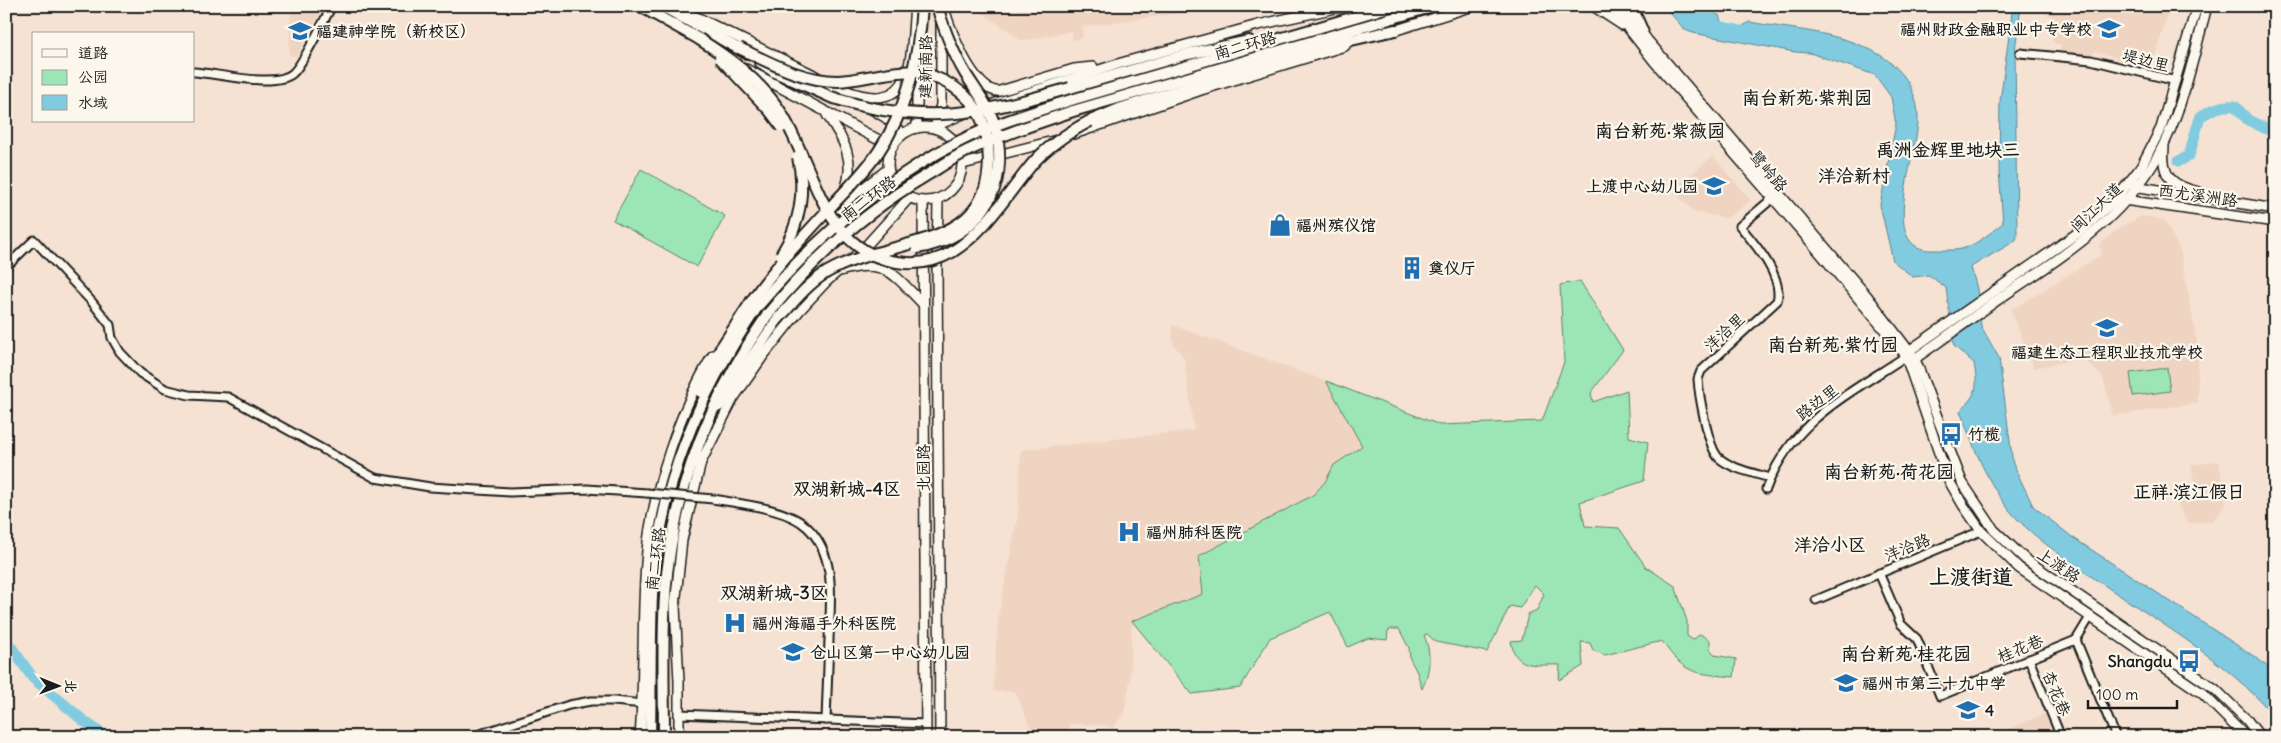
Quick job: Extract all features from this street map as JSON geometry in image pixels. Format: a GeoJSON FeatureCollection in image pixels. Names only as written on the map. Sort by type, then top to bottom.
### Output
{"type":"FeatureCollection","features":[{"type":"Feature","properties":{"kind":"highway"},"geometry":{"type":"LineString","coordinates":[[640,6],[786,70],[819,80],[839,81],[905,73],[929,74],[955,87],[977,109],[986,131],[990,165],[984,192],[979,202],[964,220],[955,227],[924,241],[858,257],[831,269],[809,285],[777,320],[703,430]]}},
{"type":"Feature","properties":{"kind":"highway"},"geometry":{"type":"LineString","coordinates":[[662,6],[702,34],[760,86],[778,109],[837,227],[850,241],[867,253],[890,261],[913,263],[929,261],[950,253],[966,243],[988,222],[1038,158],[1060,139],[1090,121],[1119,109],[1303,51],[1395,30]]}},
{"type":"Feature","properties":{"kind":"highway"},"geometry":{"type":"LineString","coordinates":[[768,277],[860,176],[880,150],[895,123],[908,89],[915,63],[922,6]]}},
{"type":"Feature","properties":{"kind":"highway"},"geometry":{"type":"LineString","coordinates":[[882,252],[927,247],[959,235],[980,216],[989,201],[996,183],[999,159],[995,126],[946,36],[941,6]]}},
{"type":"Feature","properties":{"kind":"highway","name":"南二环路"},"geometry":{"type":"LineString","coordinates":[[650,737],[652,596],[656,558],[670,487],[705,380],[721,348],[754,304],[800,258],[827,232],[890,184],[960,141],[1005,122],[1071,100],[1392,6]]}},
{"type":"Feature","properties":{"kind":"highway","name":"南二环路"},"geometry":{"type":"LineString","coordinates":[[664,737],[665,597],[669,559],[682,491],[703,430],[730,373],[768,314],[809,266],[865,216],[895,194],[965,152],[1008,133],[1073,111],[1434,6]]}},
{"type":"Feature","properties":{"kind":"highway"},"geometry":{"type":"LineString","coordinates":[[739,48],[775,72],[810,88],[853,104],[891,113],[912,115],[959,114],[1006,106],[1188,54],[1323,26]]}},
{"type":"Feature","properties":{"kind":"highway"},"geometry":{"type":"LineString","coordinates":[[1303,51],[1342,33]]}},
{"type":"Feature","properties":{"kind":"highway"},"geometry":{"type":"LineString","coordinates":[[702,34],[770,111],[788,135],[798,155],[802,174],[800,215],[792,236],[754,304]]}},
{"type":"Feature","properties":{"kind":"main road"},"geometry":{"type":"LineString","coordinates":[[632,6],[825,113],[892,147]]}},
{"type":"Feature","properties":{"kind":"main road"},"geometry":{"type":"LineString","coordinates":[[674,6],[812,74],[855,93],[879,97],[892,94],[902,84],[907,74],[916,6]]}},
{"type":"Feature","properties":{"kind":"main road","name":"建新南路"},"geometry":{"type":"LineString","coordinates":[[916,6],[917,128]]}},
{"type":"Feature","properties":{"kind":"main road"},"geometry":{"type":"LineString","coordinates":[[941,6],[958,46],[983,85],[992,91],[1000,91],[1074,69],[1121,63]]}},
{"type":"Feature","properties":{"kind":"main road","name":"建新南路"},"geometry":{"type":"LineString","coordinates":[[933,127],[941,105],[941,6]]}},
{"type":"Feature","properties":{"kind":"main road"},"geometry":{"type":"LineString","coordinates":[[933,127],[949,134],[956,140],[963,164],[958,182],[948,194],[938,199],[923,202],[901,194],[895,186],[888,169],[892,147],[903,134],[917,128],[933,127],[1014,95],[1121,63],[1258,25],[1345,6]]}},
{"type":"Feature","properties":{"kind":"main road"},"geometry":{"type":"LineString","coordinates":[[963,164],[1005,152],[1038,146],[1201,90],[1473,6]]}},
{"type":"Feature","properties":{"kind":"main road"},"geometry":{"type":"LineString","coordinates":[[1593,6],[1629,30]]}},
{"type":"Feature","properties":{"kind":"main road","name":"鹭岭路"},"geometry":{"type":"LineString","coordinates":[[1611,6],[1629,30],[1909,357]]}},
{"type":"Feature","properties":{"kind":"main road","name":"鹭岭路"},"geometry":{"type":"LineString","coordinates":[[1622,6],[1648,41],[1867,296],[1909,357]]}},
{"type":"Feature","properties":{"kind":"main road","name":"闽江大道"},"geometry":{"type":"LineString","coordinates":[[1909,357],[1950,322],[2082,230],[2116,199],[2128,185],[2156,139],[2176,81],[2197,6]]}},
{"type":"Feature","properties":{"kind":"main road","name":"闽江大道"},"geometry":{"type":"LineString","coordinates":[[1909,357],[1951,333],[2082,242],[2128,200],[2164,145],[2179,103],[2207,6]]}},
{"type":"Feature","properties":{"kind":"main road"},"geometry":{"type":"LineString","coordinates":[[812,74],[885,117],[903,134]]}},
{"type":"Feature","properties":{"kind":"main road"},"geometry":{"type":"LineString","coordinates":[[825,113],[842,138],[850,159],[850,175],[840,204]]}},
{"type":"Feature","properties":{"kind":"main road"},"geometry":{"type":"LineString","coordinates":[[2164,145],[2164,167],[2174,183],[2184,189],[2238,204]]}},
{"type":"Feature","properties":{"kind":"main road"},"geometry":{"type":"LineString","coordinates":[[640,737],[647,551],[653,517],[674,441],[711,358],[744,306],[840,204],[888,169]]}},
{"type":"Feature","properties":{"kind":"main road","name":"西尤溪洲路"},"geometry":{"type":"LineString","coordinates":[[2128,185],[2275,209]]}},
{"type":"Feature","properties":{"kind":"main road"},"geometry":{"type":"LineString","coordinates":[[679,737],[675,606],[682,540],[701,462],[733,399],[763,356],[799,311],[837,272],[864,248],[908,198]]}},
{"type":"Feature","properties":{"kind":"main road","name":"北园路"},"geometry":{"type":"LineString","coordinates":[[938,199],[936,267],[940,737]]}},
{"type":"Feature","properties":{"kind":"main road","name":"西尤溪洲路"},"geometry":{"type":"LineString","coordinates":[[2116,199],[2275,222]]}},
{"type":"Feature","properties":{"kind":"main road","name":"北园路"},"geometry":{"type":"LineString","coordinates":[[923,202],[926,737]]}},
{"type":"Feature","properties":{"kind":"main road"},"geometry":{"type":"LineString","coordinates":[[837,272],[859,265],[882,268],[897,277],[923,304]]}},
{"type":"Feature","properties":{"kind":"main road","name":"上渡路"},"geometry":{"type":"LineString","coordinates":[[1909,357],[1930,429],[1948,479],[1981,531],[2019,568],[2202,693],[2246,737]]}},
{"type":"Feature","properties":{"kind":"main road","name":"上渡路"},"geometry":{"type":"LineString","coordinates":[[1909,357],[1962,482],[1994,530],[2025,559],[2215,690],[2247,720],[2260,737]]}},
{"type":"Feature","properties":{"kind":"street"},"geometry":{"type":"LineString","coordinates":[[195,72],[252,79],[280,79],[288,76],[298,67],[332,6]]}},
{"type":"Feature","properties":{"kind":"street"},"geometry":{"type":"LineString","coordinates":[[1633,6],[1648,41]]}},
{"type":"Feature","properties":{"kind":"street","name":"堤边里"},"geometry":{"type":"LineString","coordinates":[[2020,53],[2091,60],[2176,81]]}},
{"type":"Feature","properties":{"kind":"street","name":"洋洽里"},"geometry":{"type":"LineString","coordinates":[[1770,478],[1743,470],[1718,457],[1710,443],[1698,378],[1701,371],[1777,302],[1778,292],[1774,276],[1759,250],[1740,226],[1773,198]]}},
{"type":"Feature","properties":{"kind":"street"},"geometry":{"type":"LineString","coordinates":[[6,267],[34,240],[92,302],[110,325],[112,338],[120,352],[140,373],[165,389],[189,395],[228,397],[375,478],[430,487],[510,492],[587,489],[713,499],[772,511],[794,519],[807,527],[818,541],[825,557],[829,574],[831,600],[826,720]]}},
{"type":"Feature","properties":{"kind":"street","name":"路边里"},"geometry":{"type":"LineString","coordinates":[[1766,489],[1784,451],[1810,423],[1909,357]]}},
{"type":"Feature","properties":{"kind":"street","name":"洋洽路"},"geometry":{"type":"LineString","coordinates":[[1816,600],[1981,531]]}},
{"type":"Feature","properties":{"kind":"street","name":"桂花巷"},"geometry":{"type":"LineString","coordinates":[[1879,573],[1901,624],[1917,639],[1940,696],[2076,640]]}},
{"type":"Feature","properties":{"kind":"street"},"geometry":{"type":"LineString","coordinates":[[2090,617],[2076,640],[2116,737]]}},
{"type":"Feature","properties":{"kind":"street","name":"杏花巷"},"geometry":{"type":"LineString","coordinates":[[2029,659],[2061,737]]}},
{"type":"Feature","properties":{"kind":"street"},"geometry":{"type":"LineString","coordinates":[[471,737],[569,706],[591,701],[642,704]]}},
{"type":"Feature","properties":{"kind":"street"},"geometry":{"type":"LineString","coordinates":[[679,714],[926,724]]}},
{"type":"Feature","properties":{"kind":"shaded area","name":"福建神学院（新校区）"},"geometry":{"type":"Polygon","coordinates":[[[291,6],[324,6],[297,56],[289,55],[291,6]]]}},
{"type":"Feature","properties":{"kind":"shaded area"},"geometry":{"type":"Polygon","coordinates":[[[972,6],[1229,6],[1082,27],[1083,38],[1073,40],[1071,31],[1023,41],[972,6]]]}},
{"type":"Feature","properties":{"kind":"shaded area","name":"福州财政金融职业中专学校"},"geometry":{"type":"Polygon","coordinates":[[[2035,6],[2170,6],[2151,69],[2095,51],[2089,56],[2060,51],[2060,44],[2056,44],[2052,40],[2059,19],[2034,10],[2035,6]]]}},
{"type":"Feature","properties":{"kind":"shaded area"},"geometry":{"type":"Polygon","coordinates":[[[1713,156],[1751,201],[1727,218],[1694,212],[1673,190],[1713,156]]]}},
{"type":"Feature","properties":{"kind":"shaded area","name":"福建生态工程职业技术学校"},"geometry":{"type":"Polygon","coordinates":[[[2142,216],[2164,220],[2180,250],[2198,347],[2198,403],[2113,416],[2103,378],[2083,358],[2034,368],[2011,310],[2102,254],[2099,247],[2102,242],[2119,228],[2142,216]]]}},
{"type":"Feature","properties":{"kind":"shaded area","name":"福州肺科医院"},"geometry":{"type":"Polygon","coordinates":[[[1172,325],[1326,381],[1363,446],[1334,465],[1325,482],[1313,495],[1199,556],[1204,594],[1132,621],[1130,680],[1124,713],[1113,728],[1104,725],[1069,724],[1069,732],[1032,731],[1015,692],[993,691],[998,618],[1018,514],[1021,450],[1194,430],[1184,358],[1173,344],[1172,325]]]}},
{"type":"Feature","properties":{"kind":"shaded area"},"geometry":{"type":"Polygon","coordinates":[[[2219,461],[2226,505],[2212,521],[2188,523],[2175,501],[2197,498],[2191,465],[2219,461]]]}},
{"type":"Feature","properties":{"kind":"shaded area"},"geometry":{"type":"Polygon","coordinates":[[[2045,714],[2055,737],[1989,737],[2045,714]]]}},
{"type":"Feature","properties":{"kind":"green space"},"geometry":{"type":"Polygon","coordinates":[[[641,169],[725,216],[697,267],[613,220],[641,169]]]}},
{"type":"Feature","properties":{"kind":"green space"},"geometry":{"type":"Polygon","coordinates":[[[1580,281],[1623,350],[1591,393],[1593,402],[1627,390],[1629,437],[1648,442],[1644,481],[1580,502],[1585,526],[1619,528],[1646,567],[1675,586],[1687,621],[1687,636],[1693,640],[1700,634],[1710,640],[1710,649],[1715,655],[1736,659],[1734,677],[1700,673],[1684,666],[1662,641],[1605,655],[1593,650],[1590,643],[1581,642],[1583,666],[1559,680],[1560,665],[1536,665],[1522,662],[1513,651],[1511,641],[1522,640],[1528,614],[1537,610],[1544,594],[1535,585],[1520,608],[1510,606],[1487,652],[1436,642],[1427,634],[1424,635],[1427,642],[1429,662],[1427,676],[1422,689],[1417,672],[1410,659],[1409,648],[1399,629],[1388,631],[1387,640],[1368,638],[1348,647],[1330,612],[1270,638],[1240,688],[1192,694],[1132,621],[1203,594],[1199,556],[1313,495],[1325,482],[1334,465],[1362,446],[1326,381],[1440,425],[1542,421],[1564,362],[1560,285],[1580,281]]]}},
{"type":"Feature","properties":{"kind":"green space"},"geometry":{"type":"Polygon","coordinates":[[[2167,368],[2170,391],[2133,396],[2130,373],[2167,368]]]}},
{"type":"Feature","properties":{"kind":"water"},"geometry":{"type":"Polygon","coordinates":[[[1664,6],[1699,6],[1719,15],[1724,32],[1733,33],[1749,22],[1811,32],[1853,42],[1872,50],[1889,61],[1903,75],[1909,85],[1916,100],[1918,111],[1917,132],[1904,197],[1903,218],[1907,235],[1917,247],[1935,250],[1954,250],[1970,246],[2003,223],[1999,170],[2000,101],[2013,6],[2021,6],[2015,50],[2017,237],[2015,241],[1971,267],[1977,289],[1981,326],[1999,358],[2013,464],[2033,506],[2072,537],[2258,659],[2275,673],[2275,717],[2255,695],[2208,656],[2041,541],[2013,515],[1998,495],[1980,460],[1960,411],[1975,390],[1974,363],[1954,346],[1946,288],[1929,275],[1913,277],[1893,261],[1880,205],[1896,124],[1891,97],[1875,75],[1810,53],[1795,52],[1693,33],[1685,30],[1664,6]]]}},
{"type":"Feature","properties":{"kind":"waterway"},"geometry":{"type":"LineString","coordinates":[[1710,24],[1750,33]]}},
{"type":"Feature","properties":{"kind":"waterway"},"geometry":{"type":"LineString","coordinates":[[2179,161],[2189,156],[2200,117],[2217,108],[2235,106],[2248,120],[2275,133]]}},
{"type":"Feature","properties":{"kind":"waterway"},"geometry":{"type":"LineString","coordinates":[[6,640],[33,678],[85,722],[107,737]]}},
{"type":"Feature","properties":{"kind":"place","name":"福州财政金融职业中专学校"},"geometry":{"type":"Point","coordinates":[2109,29]}},
{"type":"Feature","properties":{"kind":"place","name":"福建神学院（新校区）"},"geometry":{"type":"Point","coordinates":[300,31]}},
{"type":"Feature","properties":{"kind":"place","name":"上渡中心幼儿园"},"geometry":{"type":"Point","coordinates":[1714,186]}},
{"type":"Feature","properties":{"kind":"place","name":"福州殡仪馆"},"geometry":{"type":"Point","coordinates":[1280,225]}},
{"type":"Feature","properties":{"kind":"place","name":"奠仪厅"},"geometry":{"type":"Point","coordinates":[1412,268]}},
{"type":"Feature","properties":{"kind":"place","name":"福建生态工程职业技术学校"},"geometry":{"type":"Point","coordinates":[2107,328]}},
{"type":"Feature","properties":{"kind":"place","name":"竹榄"},"geometry":{"type":"Point","coordinates":[1951,434]}},
{"type":"Feature","properties":{"kind":"place","name":"福州肺科医院"},"geometry":{"type":"Point","coordinates":[1129,532]}},
{"type":"Feature","properties":{"kind":"place","name":"福州海福手外科医院"},"geometry":{"type":"Point","coordinates":[735,623]}},
{"type":"Feature","properties":{"kind":"place","name":"仓山区第一中心幼儿园"},"geometry":{"type":"Point","coordinates":[793,652]}},
{"type":"Feature","properties":{"kind":"place","name":"Shangdu"},"geometry":{"type":"Point","coordinates":[2189,661]}},
{"type":"Feature","properties":{"kind":"place","name":"福州市第三十九中学"},"geometry":{"type":"Point","coordinates":[1846,683]}},
{"type":"Feature","properties":{"kind":"place","name":"4"},"geometry":{"type":"Point","coordinates":[1968,710]}},
{"type":"Feature","properties":{"kind":"district","name":"南台新苑·紫荆园"},"geometry":{"type":"Point","coordinates":[1807,98]}},
{"type":"Feature","properties":{"kind":"district","name":"南台新苑·紫薇园"},"geometry":{"type":"Point","coordinates":[1660,131]}},
{"type":"Feature","properties":{"kind":"district","name":"禹洲金辉里地块三"},"geometry":{"type":"Point","coordinates":[1948,150]}},
{"type":"Feature","properties":{"kind":"district","name":"洋洽新村"},"geometry":{"type":"Point","coordinates":[1854,176]}},
{"type":"Feature","properties":{"kind":"district","name":"南台新苑·紫竹园"},"geometry":{"type":"Point","coordinates":[1833,345]}},
{"type":"Feature","properties":{"kind":"district","name":"南台新苑·荷花园"},"geometry":{"type":"Point","coordinates":[1889,472]}},
{"type":"Feature","properties":{"kind":"district","name":"双湖新城-4区"},"geometry":{"type":"Point","coordinates":[847,489]}},
{"type":"Feature","properties":{"kind":"district","name":"正祥·滨江假日"},"geometry":{"type":"Point","coordinates":[2189,492]}},
{"type":"Feature","properties":{"kind":"district","name":"洋洽小区"},"geometry":{"type":"Point","coordinates":[1830,545]}},
{"type":"Feature","properties":{"kind":"district","name":"上渡街道"},"geometry":{"type":"Point","coordinates":[1971,577]}},
{"type":"Feature","properties":{"kind":"district","name":"双湖新城-3区"},"geometry":{"type":"Point","coordinates":[774,593]}},
{"type":"Feature","properties":{"kind":"district","name":"南台新苑·桂花园"},"geometry":{"type":"Point","coordinates":[1906,654]}}]}
